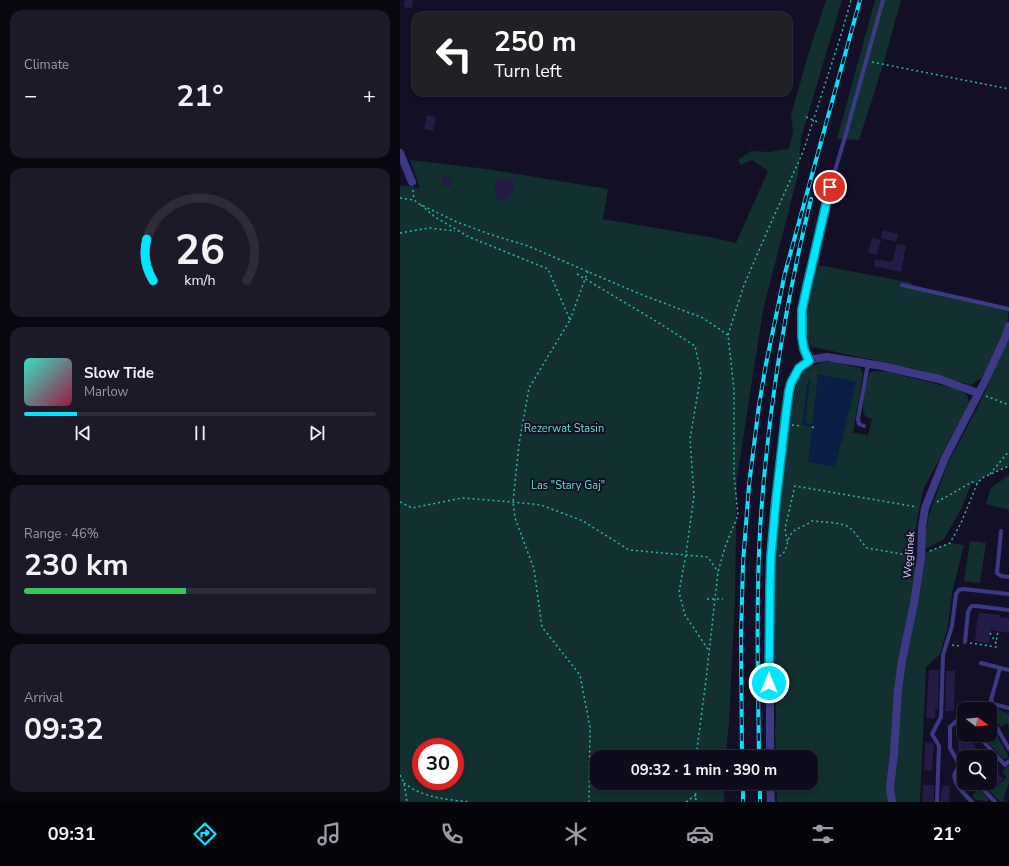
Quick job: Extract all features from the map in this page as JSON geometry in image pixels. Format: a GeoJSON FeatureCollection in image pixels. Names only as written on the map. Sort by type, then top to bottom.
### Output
{"type":"FeatureCollection","features":[{"type":"Feature","properties":{"kind":"street"},"geometry":{"type":"LineString","coordinates":[[400,153],[412,182]]}},
{"type":"Feature","properties":{"kind":"street","name":"Węglinek"},"geometry":{"type":"LineString","coordinates":[[892,802],[890,787],[894,754],[898,690],[921,556],[922,528],[925,508],[945,458],[987,377],[1006,336],[1009,326]]}},
{"type":"Feature","properties":{"kind":"street"},"geometry":{"type":"LineString","coordinates":[[770,750],[771,556],[777,488],[789,391],[791,383],[799,368],[814,359],[827,357],[882,366],[938,380],[978,393]]}},
{"type":"Feature","properties":{"kind":"street"},"geometry":{"type":"LineString","coordinates":[[770,790],[771,802]]}},
{"type":"Feature","properties":{"kind":"lane"},"geometry":{"type":"LineString","coordinates":[[809,361],[804,349],[802,337],[802,310],[830,187],[883,0]]}},
{"type":"Feature","properties":{"kind":"lane"},"geometry":{"type":"LineString","coordinates":[[902,285],[1009,309]]}},
{"type":"Feature","properties":{"kind":"lane"},"geometry":{"type":"LineString","coordinates":[[864,426],[859,424],[858,419],[868,364]]}},
{"type":"Feature","properties":{"kind":"lane"},"geometry":{"type":"LineString","coordinates":[[1001,532],[997,573],[1001,576],[1009,577]]}},
{"type":"Feature","properties":{"kind":"lane"},"geometry":{"type":"LineString","coordinates":[[937,802],[939,746],[932,734],[940,717],[943,655],[952,626],[956,594],[959,590],[963,589],[1009,594]]}},
{"type":"Feature","properties":{"kind":"lane"},"geometry":{"type":"LineString","coordinates":[[965,642],[968,612],[970,608],[976,606],[1009,610]]}},
{"type":"Feature","properties":{"kind":"lane"},"geometry":{"type":"LineString","coordinates":[[981,663],[1009,670]]}},
{"type":"Feature","properties":{"kind":"lane"},"geometry":{"type":"LineString","coordinates":[[1000,668],[991,700],[993,704],[1009,708]]}},
{"type":"Feature","properties":{"kind":"lane"},"geometry":{"type":"LineString","coordinates":[[957,720],[950,727],[950,748],[957,761]]}},
{"type":"Feature","properties":{"kind":"lane"},"geometry":{"type":"LineString","coordinates":[[997,728],[1009,749]]}},
{"type":"Feature","properties":{"kind":"lane"},"geometry":{"type":"LineString","coordinates":[[984,742],[1005,765],[1009,761]]}},
{"type":"Feature","properties":{"kind":"lane"},"geometry":{"type":"LineString","coordinates":[[957,770],[954,776],[954,782],[957,785]]}},
{"type":"Feature","properties":{"kind":"lane"},"geometry":{"type":"LineString","coordinates":[[961,790],[972,802]]}},
{"type":"Feature","properties":{"kind":"lane"},"geometry":{"type":"LineString","coordinates":[[984,790],[995,802]]}},
{"type":"Feature","properties":{"kind":"path"},"geometry":{"type":"LineString","coordinates":[[697,750],[718,572],[724,547],[738,515],[734,475],[734,389],[728,335],[744,285],[803,152],[851,0]]}},
{"type":"Feature","properties":{"kind":"path"},"geometry":{"type":"LineString","coordinates":[[866,61],[1009,89]]}},
{"type":"Feature","properties":{"kind":"path"},"geometry":{"type":"LineString","coordinates":[[806,117],[820,122]]}},
{"type":"Feature","properties":{"kind":"path"},"geometry":{"type":"LineString","coordinates":[[412,182],[414,200]]}},
{"type":"Feature","properties":{"kind":"path"},"geometry":{"type":"LineString","coordinates":[[400,198],[414,200],[435,217],[469,237],[548,269],[570,320]]}},
{"type":"Feature","properties":{"kind":"path"},"geometry":{"type":"LineString","coordinates":[[419,204],[457,222],[528,246],[640,294],[703,318],[728,335]]}},
{"type":"Feature","properties":{"kind":"path"},"geometry":{"type":"LineString","coordinates":[[400,233],[429,228],[457,231]]}},
{"type":"Feature","properties":{"kind":"path"},"geometry":{"type":"LineString","coordinates":[[588,271],[570,320],[529,388],[519,444],[513,502],[515,518],[534,569],[542,627],[580,675],[590,727],[589,802]]}},
{"type":"Feature","properties":{"kind":"path"},"geometry":{"type":"LineString","coordinates":[[577,274],[660,323],[695,346],[701,374],[690,440],[694,496],[679,592],[685,615],[709,651]]}},
{"type":"Feature","properties":{"kind":"path"},"geometry":{"type":"LineString","coordinates":[[978,393],[1009,405]]}},
{"type":"Feature","properties":{"kind":"path"},"geometry":{"type":"LineString","coordinates":[[790,424],[800,426]]}},
{"type":"Feature","properties":{"kind":"path"},"geometry":{"type":"LineString","coordinates":[[812,427],[817,428]]}},
{"type":"Feature","properties":{"kind":"path"},"geometry":{"type":"LineString","coordinates":[[990,475],[1009,451]]}},
{"type":"Feature","properties":{"kind":"path"},"geometry":{"type":"LineString","coordinates":[[787,541],[797,528],[806,526],[812,521],[824,522],[850,527],[867,548],[921,556],[950,543],[961,523],[977,484],[982,478],[1009,466]]}},
{"type":"Feature","properties":{"kind":"path"},"geometry":{"type":"LineString","coordinates":[[771,556],[782,555],[786,550],[787,541],[785,528],[795,486],[925,508],[972,482],[977,484]]}},
{"type":"Feature","properties":{"kind":"path"},"geometry":{"type":"LineString","coordinates":[[400,502],[412,508],[462,498],[541,505],[583,521],[629,550],[708,556],[718,572]]}},
{"type":"Feature","properties":{"kind":"path"},"geometry":{"type":"LineString","coordinates":[[707,599],[723,599]]}},
{"type":"Feature","properties":{"kind":"path"},"geometry":{"type":"LineString","coordinates":[[965,642],[996,647],[998,631]]}},
{"type":"Feature","properties":{"kind":"path"},"geometry":{"type":"LineString","coordinates":[[990,633],[996,643]]}},
{"type":"Feature","properties":{"kind":"path"},"geometry":{"type":"LineString","coordinates":[[400,775],[404,783],[407,802]]}},
{"type":"Feature","properties":{"kind":"path"},"geometry":{"type":"LineString","coordinates":[[404,783],[431,796],[470,802]]}},
{"type":"Feature","properties":{"kind":"path"},"geometry":{"type":"LineString","coordinates":[[696,790],[696,802]]}},
{"type":"Feature","properties":{"kind":"path"},"geometry":{"type":"LineString","coordinates":[[686,802],[696,795]]}},
{"type":"Feature","properties":{"kind":"green space","name":"Rezerwat Stasin"},"geometry":{"type":"Polygon","coordinates":[[[826,0],[842,0],[801,138],[798,175],[763,310],[737,478],[737,465],[735,601],[727,750],[590,750],[590,790],[724,790],[724,802],[400,802],[400,186],[420,188],[410,160],[487,169],[608,189],[603,219],[736,243],[768,171],[752,160],[741,165],[738,160],[751,151],[769,152],[789,149],[793,131],[791,115],[808,55],[826,0]]]}},
{"type":"Feature","properties":{"kind":"green space"},"geometry":{"type":"Polygon","coordinates":[[[875,0],[901,0],[883,65],[859,140],[837,139],[875,0]]]}},
{"type":"Feature","properties":{"kind":"green space"},"geometry":{"type":"Polygon","coordinates":[[[819,265],[912,283],[910,287],[1009,309],[1007,325],[983,377],[971,385],[920,370],[813,347],[810,344],[805,330],[813,283],[819,265]]]}},
{"type":"Feature","properties":{"kind":"green space"},"geometry":{"type":"Polygon","coordinates":[[[1009,339],[1009,466],[982,478],[977,484],[972,482],[961,509],[944,539],[923,550],[929,514],[948,463],[979,405],[1009,339]]]}},
{"type":"Feature","properties":{"kind":"green space"},"geometry":{"type":"Polygon","coordinates":[[[824,362],[834,362],[860,368],[862,371],[863,375],[853,433],[868,435],[872,419],[864,414],[863,401],[868,378],[870,373],[873,371],[889,372],[956,389],[965,393],[968,397],[969,403],[923,490],[912,556],[921,558],[921,554],[950,543],[964,545],[952,593],[948,626],[940,654],[926,667],[920,802],[777,802],[776,790],[818,790],[818,750],[776,750],[775,731],[774,580],[777,527],[789,428],[797,381],[803,373],[813,365],[824,362]]]}},
{"type":"Feature","properties":{"kind":"green space"},"geometry":{"type":"Polygon","coordinates":[[[1009,475],[1009,510],[986,504],[991,488],[1009,475]]]}},
{"type":"Feature","properties":{"kind":"green space"},"geometry":{"type":"Polygon","coordinates":[[[970,541],[986,543],[980,583],[964,581],[970,541]]]}},
{"type":"Feature","properties":{"kind":"green space"},"geometry":{"type":"Polygon","coordinates":[[[997,708],[1009,714],[1009,727],[1007,723],[1001,727],[997,721],[997,708]]]}},
{"type":"Feature","properties":{"kind":"green space"},"geometry":{"type":"Polygon","coordinates":[[[997,736],[1008,757],[1003,759],[997,752],[997,750],[995,750],[988,742],[997,742],[997,736]]]}},
{"type":"Feature","properties":{"kind":"green space"},"geometry":{"type":"Polygon","coordinates":[[[1009,765],[1009,782],[1003,800],[1008,802],[999,801],[989,790],[997,790],[997,786],[1007,777],[1002,772],[1009,765]]]}},
{"type":"Feature","properties":{"kind":"green space"},"geometry":{"type":"Polygon","coordinates":[[[974,790],[980,790],[988,800],[976,800],[972,796],[976,792],[974,790]]]}},
{"type":"Feature","properties":{"kind":"water"},"geometry":{"type":"Polygon","coordinates":[[[818,374],[856,382],[835,467],[808,462],[818,374]]]}},
{"type":"Feature","properties":{"kind":"building"},"geometry":{"type":"Polygon","coordinates":[[[405,0],[413,0],[412,8],[404,7],[405,0]]]}},
{"type":"Feature","properties":{"kind":"building"},"geometry":{"type":"Polygon","coordinates":[[[427,115],[436,117],[433,131],[424,129],[427,115]]]}},
{"type":"Feature","properties":{"kind":"building"},"geometry":{"type":"Polygon","coordinates":[[[442,177],[452,178],[451,186],[442,185],[442,177]]]}},
{"type":"Feature","properties":{"kind":"building"},"geometry":{"type":"Polygon","coordinates":[[[497,178],[515,182],[512,196],[508,195],[507,201],[496,199],[497,193],[494,192],[497,178]]]}},
{"type":"Feature","properties":{"kind":"building"},"geometry":{"type":"Polygon","coordinates":[[[883,230],[898,234],[896,242],[881,238],[883,230]]]}},
{"type":"Feature","properties":{"kind":"building"},"geometry":{"type":"Polygon","coordinates":[[[872,238],[881,240],[877,255],[868,252],[872,238]]]}},
{"type":"Feature","properties":{"kind":"building"},"geometry":{"type":"Polygon","coordinates":[[[897,244],[906,246],[901,272],[874,266],[875,259],[892,262],[897,244]]]}},
{"type":"Feature","properties":{"kind":"building"},"geometry":{"type":"Polygon","coordinates":[[[979,613],[1000,615],[1000,617],[1009,618],[1009,633],[991,630],[989,643],[975,641],[979,613]]]}},
{"type":"Feature","properties":{"kind":"building"},"geometry":{"type":"Polygon","coordinates":[[[929,670],[939,670],[938,710],[935,710],[935,718],[926,718],[929,670]]]}},
{"type":"Feature","properties":{"kind":"building"},"geometry":{"type":"Polygon","coordinates":[[[946,671],[955,671],[954,711],[945,711],[946,671]]]}},
{"type":"Feature","properties":{"kind":"building"},"geometry":{"type":"Polygon","coordinates":[[[925,742],[934,744],[932,771],[924,770],[925,742]]]}},
{"type":"Feature","properties":{"kind":"building"},"geometry":{"type":"Polygon","coordinates":[[[958,742],[972,742],[978,750],[958,750],[958,742]]]}},
{"type":"Feature","properties":{"kind":"building"},"geometry":{"type":"Polygon","coordinates":[[[997,772],[1003,779],[997,785],[997,772]]]}},
{"type":"Feature","properties":{"kind":"building"},"geometry":{"type":"Polygon","coordinates":[[[923,785],[934,785],[934,802],[922,802],[923,785]]]}},
{"type":"Feature","properties":{"kind":"building"},"geometry":{"type":"Polygon","coordinates":[[[942,785],[950,786],[949,802],[940,802],[942,785]]]}},
{"type":"Feature","properties":{"kind":"waterway"},"geometry":{"type":"LineString","coordinates":[[804,424],[808,385],[810,380]]}},
{"type":"Feature","properties":{"kind":"waterway"},"geometry":{"type":"LineString","coordinates":[[803,424],[812,425]]}},
{"type":"Feature","properties":{"kind":"railway"},"geometry":{"type":"LineString","coordinates":[[742,750],[741,636],[743,563],[749,485],[759,405],[785,273],[860,0]]}},
{"type":"Feature","properties":{"kind":"railway"},"geometry":{"type":"LineString","coordinates":[[759,750],[758,587],[763,488],[778,364],[801,240],[811,199]]}},
{"type":"Feature","properties":{"kind":"railway"},"geometry":{"type":"LineString","coordinates":[[743,790],[743,802]]}},
{"type":"Feature","properties":{"kind":"railway"},"geometry":{"type":"LineString","coordinates":[[760,790],[760,802]]}},
{"type":"Feature","properties":{"kind":"route"},"geometry":{"type":"LineString","coordinates":[[769,683],[771,556],[782,440],[787,400],[791,383],[799,368],[809,361],[804,349],[802,337],[802,310],[830,187]]}},
{"type":"Feature","properties":{"kind":"park label","name":"Las \"Stary Gaj\""},"geometry":{"type":"Point","coordinates":[568,485]}}]}
